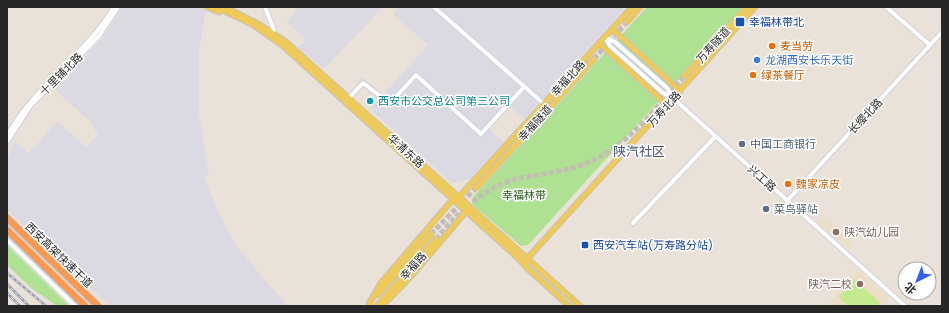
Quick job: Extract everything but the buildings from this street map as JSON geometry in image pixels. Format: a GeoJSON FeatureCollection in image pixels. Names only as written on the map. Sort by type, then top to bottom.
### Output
{"type":"FeatureCollection","features":[{"type":"Feature","properties":{"kind":"highway","name":"西安高架快速干道"},"geometry":{"type":"LineString","coordinates":[[7,218],[98,306]]}},
{"type":"Feature","properties":{"kind":"highway","name":"西安高架快速干道"},"geometry":{"type":"LineString","coordinates":[[7,230],[85,306]]}},
{"type":"Feature","properties":{"kind":"main road"},"geometry":{"type":"LineString","coordinates":[[208,7],[256,31],[296,58]]}},
{"type":"Feature","properties":{"kind":"main road","name":"华清东路"},"geometry":{"type":"LineString","coordinates":[[216,7],[268,34],[453,199],[468,209],[528,259],[580,306]]}},
{"type":"Feature","properties":{"kind":"main road","name":"华清东路"},"geometry":{"type":"LineString","coordinates":[[224,7],[267,29],[286,42],[459,197],[468,209],[523,264],[569,306]]}},
{"type":"Feature","properties":{"kind":"main road"},"geometry":{"type":"LineString","coordinates":[[232,7],[274,30],[290,42],[308,62]]}},
{"type":"Feature","properties":{"kind":"main road","name":"幸福北路"},"geometry":{"type":"LineString","coordinates":[[453,199],[459,197],[632,7]]}},
{"type":"Feature","properties":{"kind":"main road"},"geometry":{"type":"LineString","coordinates":[[627,22],[640,7]]}},
{"type":"Feature","properties":{"kind":"main road","name":"万寿隧道"},"geometry":{"type":"LineString","coordinates":[[684,76],[747,7]]}},
{"type":"Feature","properties":{"kind":"main road","name":"万寿北路"},"geometry":{"type":"LineString","coordinates":[[523,264],[755,7]]}},
{"type":"Feature","properties":{"kind":"main road"},"geometry":{"type":"LineString","coordinates":[[612,29],[680,91]]}},
{"type":"Feature","properties":{"kind":"main road"},"geometry":{"type":"LineString","coordinates":[[599,44],[667,105]]}},
{"type":"Feature","properties":{"kind":"main road","name":"幸福隧道"},"geometry":{"type":"LineString","coordinates":[[476,188],[594,59]]}},
{"type":"Feature","properties":{"kind":"main road"},"geometry":{"type":"LineString","coordinates":[[368,305],[382,285],[453,199]]}},
{"type":"Feature","properties":{"kind":"main road"},"geometry":{"type":"LineString","coordinates":[[382,306],[412,275],[468,209]]}},
{"type":"Feature","properties":{"kind":"main road","name":"幸福路"},"geometry":{"type":"LineString","coordinates":[[382,285],[431,234]]}},
{"type":"Feature","properties":{"kind":"main road","name":"幸福路"},"geometry":{"type":"LineString","coordinates":[[378,306],[436,239]]}},
{"type":"Feature","properties":{"kind":"street","name":"十里铺北路"},"geometry":{"type":"LineString","coordinates":[[7,136],[25,108],[94,36],[114,7]]}},
{"type":"Feature","properties":{"kind":"street","name":"十里铺北路"},"geometry":{"type":"LineString","coordinates":[[7,142],[31,105],[99,36],[118,7]]}},
{"type":"Feature","properties":{"kind":"street"},"geometry":{"type":"LineString","coordinates":[[264,7],[274,30]]}},
{"type":"Feature","properties":{"kind":"street"},"geometry":{"type":"LineString","coordinates":[[434,7],[544,104]]}},
{"type":"Feature","properties":{"kind":"street"},"geometry":{"type":"LineString","coordinates":[[886,7],[930,45]]}},
{"type":"Feature","properties":{"kind":"street","name":"长缨北路"},"geometry":{"type":"LineString","coordinates":[[787,201],[942,32]]}},
{"type":"Feature","properties":{"kind":"street","name":"兴工路"},"geometry":{"type":"LineString","coordinates":[[605,37],[614,42],[668,88],[673,98]]}},
{"type":"Feature","properties":{"kind":"street","name":"兴工路"},"geometry":{"type":"LineString","coordinates":[[605,37],[610,46],[663,93],[673,98],[905,306]]}},
{"type":"Feature","properties":{"kind":"street"},"geometry":{"type":"LineString","coordinates":[[348,99],[363,83],[388,102],[391,102],[416,75],[481,134],[524,87]]}},
{"type":"Feature","properties":{"kind":"street"},"geometry":{"type":"LineString","coordinates":[[633,223],[715,137]]}},
{"type":"Feature","properties":{"kind":"street"},"geometry":{"type":"LineString","coordinates":[[7,240],[75,306]]}},
{"type":"Feature","properties":{"kind":"shaded area"},"geometry":{"type":"Polygon","coordinates":[[[123,7],[201,7],[206,9],[199,52],[199,114],[209,175],[204,176],[216,208],[234,242],[288,306],[110,306],[7,210],[7,159],[15,141],[29,154],[57,121],[86,147],[98,135],[90,122],[55,89],[103,38],[123,7]]]}},
{"type":"Feature","properties":{"kind":"shaded area"},"geometry":{"type":"Polygon","coordinates":[[[299,7],[383,7],[324,69],[298,47],[306,40],[287,22],[299,7]]]}},
{"type":"Feature","properties":{"kind":"shaded area"},"geometry":{"type":"Polygon","coordinates":[[[399,7],[626,7],[524,119],[510,106],[489,129],[503,142],[470,179],[452,183],[370,109],[378,99],[357,83],[362,77],[383,95],[428,45],[393,14],[399,7]]]}},
{"type":"Feature","properties":{"kind":"shaded area","name":"陕汽幼儿园"},"geometry":{"type":"Polygon","coordinates":[[[824,215],[854,243],[848,249],[818,222],[824,215]]]}},
{"type":"Feature","properties":{"kind":"shaded area","name":"陕汽二校"},"geometry":{"type":"Polygon","coordinates":[[[859,270],[889,297],[881,306],[827,306],[859,270]]]}},
{"type":"Feature","properties":{"kind":"green space","name":"幸福林带"},"geometry":{"type":"Polygon","coordinates":[[[647,7],[744,7],[528,245],[521,246],[472,204],[473,197],[647,7]]]}},
{"type":"Feature","properties":{"kind":"green space"},"geometry":{"type":"Polygon","coordinates":[[[7,245],[69,306],[57,306],[31,288],[7,265],[7,245]]]}},
{"type":"Feature","properties":{"kind":"green space"},"geometry":{"type":"Polygon","coordinates":[[[854,279],[880,303],[877,306],[848,306],[838,297],[854,279]]]}},
{"type":"Feature","properties":{"kind":"tunnel"},"geometry":{"type":"LineString","coordinates":[[594,59],[627,22]]}},
{"type":"Feature","properties":{"kind":"tunnel"},"geometry":{"type":"LineString","coordinates":[[436,239],[462,211],[493,188],[516,179],[561,171],[579,166],[602,156],[616,147],[652,113],[684,76]]}},
{"type":"Feature","properties":{"kind":"tunnel"},"geometry":{"type":"LineString","coordinates":[[431,234],[476,188]]}},
{"type":"Feature","properties":{"kind":"railway"},"geometry":{"type":"LineString","coordinates":[[7,273],[46,306]]}},
{"type":"Feature","properties":{"kind":"railway"},"geometry":{"type":"LineString","coordinates":[[7,284],[29,306]]}},
{"type":"Feature","properties":{"kind":"railway"},"geometry":{"type":"LineString","coordinates":[[7,293],[20,306]]}},
{"type":"Feature","properties":{"kind":"place","name":"幸福林带北"},"geometry":{"type":"Point","coordinates":[740,22]}},
{"type":"Feature","properties":{"kind":"place","name":"麦当劳"},"geometry":{"type":"Point","coordinates":[772,46]}},
{"type":"Feature","properties":{"kind":"place","name":"龙湖西安长乐天街"},"geometry":{"type":"Point","coordinates":[757,60]}},
{"type":"Feature","properties":{"kind":"place","name":"绿茶餐厅"},"geometry":{"type":"Point","coordinates":[753,75]}},
{"type":"Feature","properties":{"kind":"place","name":"西安市公交总公司第三公司"},"geometry":{"type":"Point","coordinates":[370,101]}},
{"type":"Feature","properties":{"kind":"place","name":"中国工商银行"},"geometry":{"type":"Point","coordinates":[742,144]}},
{"type":"Feature","properties":{"kind":"place","name":"魏家凉皮"},"geometry":{"type":"Point","coordinates":[788,184]}},
{"type":"Feature","properties":{"kind":"place","name":"菜鸟驿站"},"geometry":{"type":"Point","coordinates":[766,209]}},
{"type":"Feature","properties":{"kind":"place","name":"陕汽幼儿园"},"geometry":{"type":"Point","coordinates":[836,232]}},
{"type":"Feature","properties":{"kind":"place","name":"西安汽车站(万寿路分站)"},"geometry":{"type":"Point","coordinates":[585,245]}},
{"type":"Feature","properties":{"kind":"place","name":"陕汽二校"},"geometry":{"type":"Point","coordinates":[860,284]}},
{"type":"Feature","properties":{"kind":"district","name":"陕汽社区"},"geometry":{"type":"Point","coordinates":[639,151]}}]}
